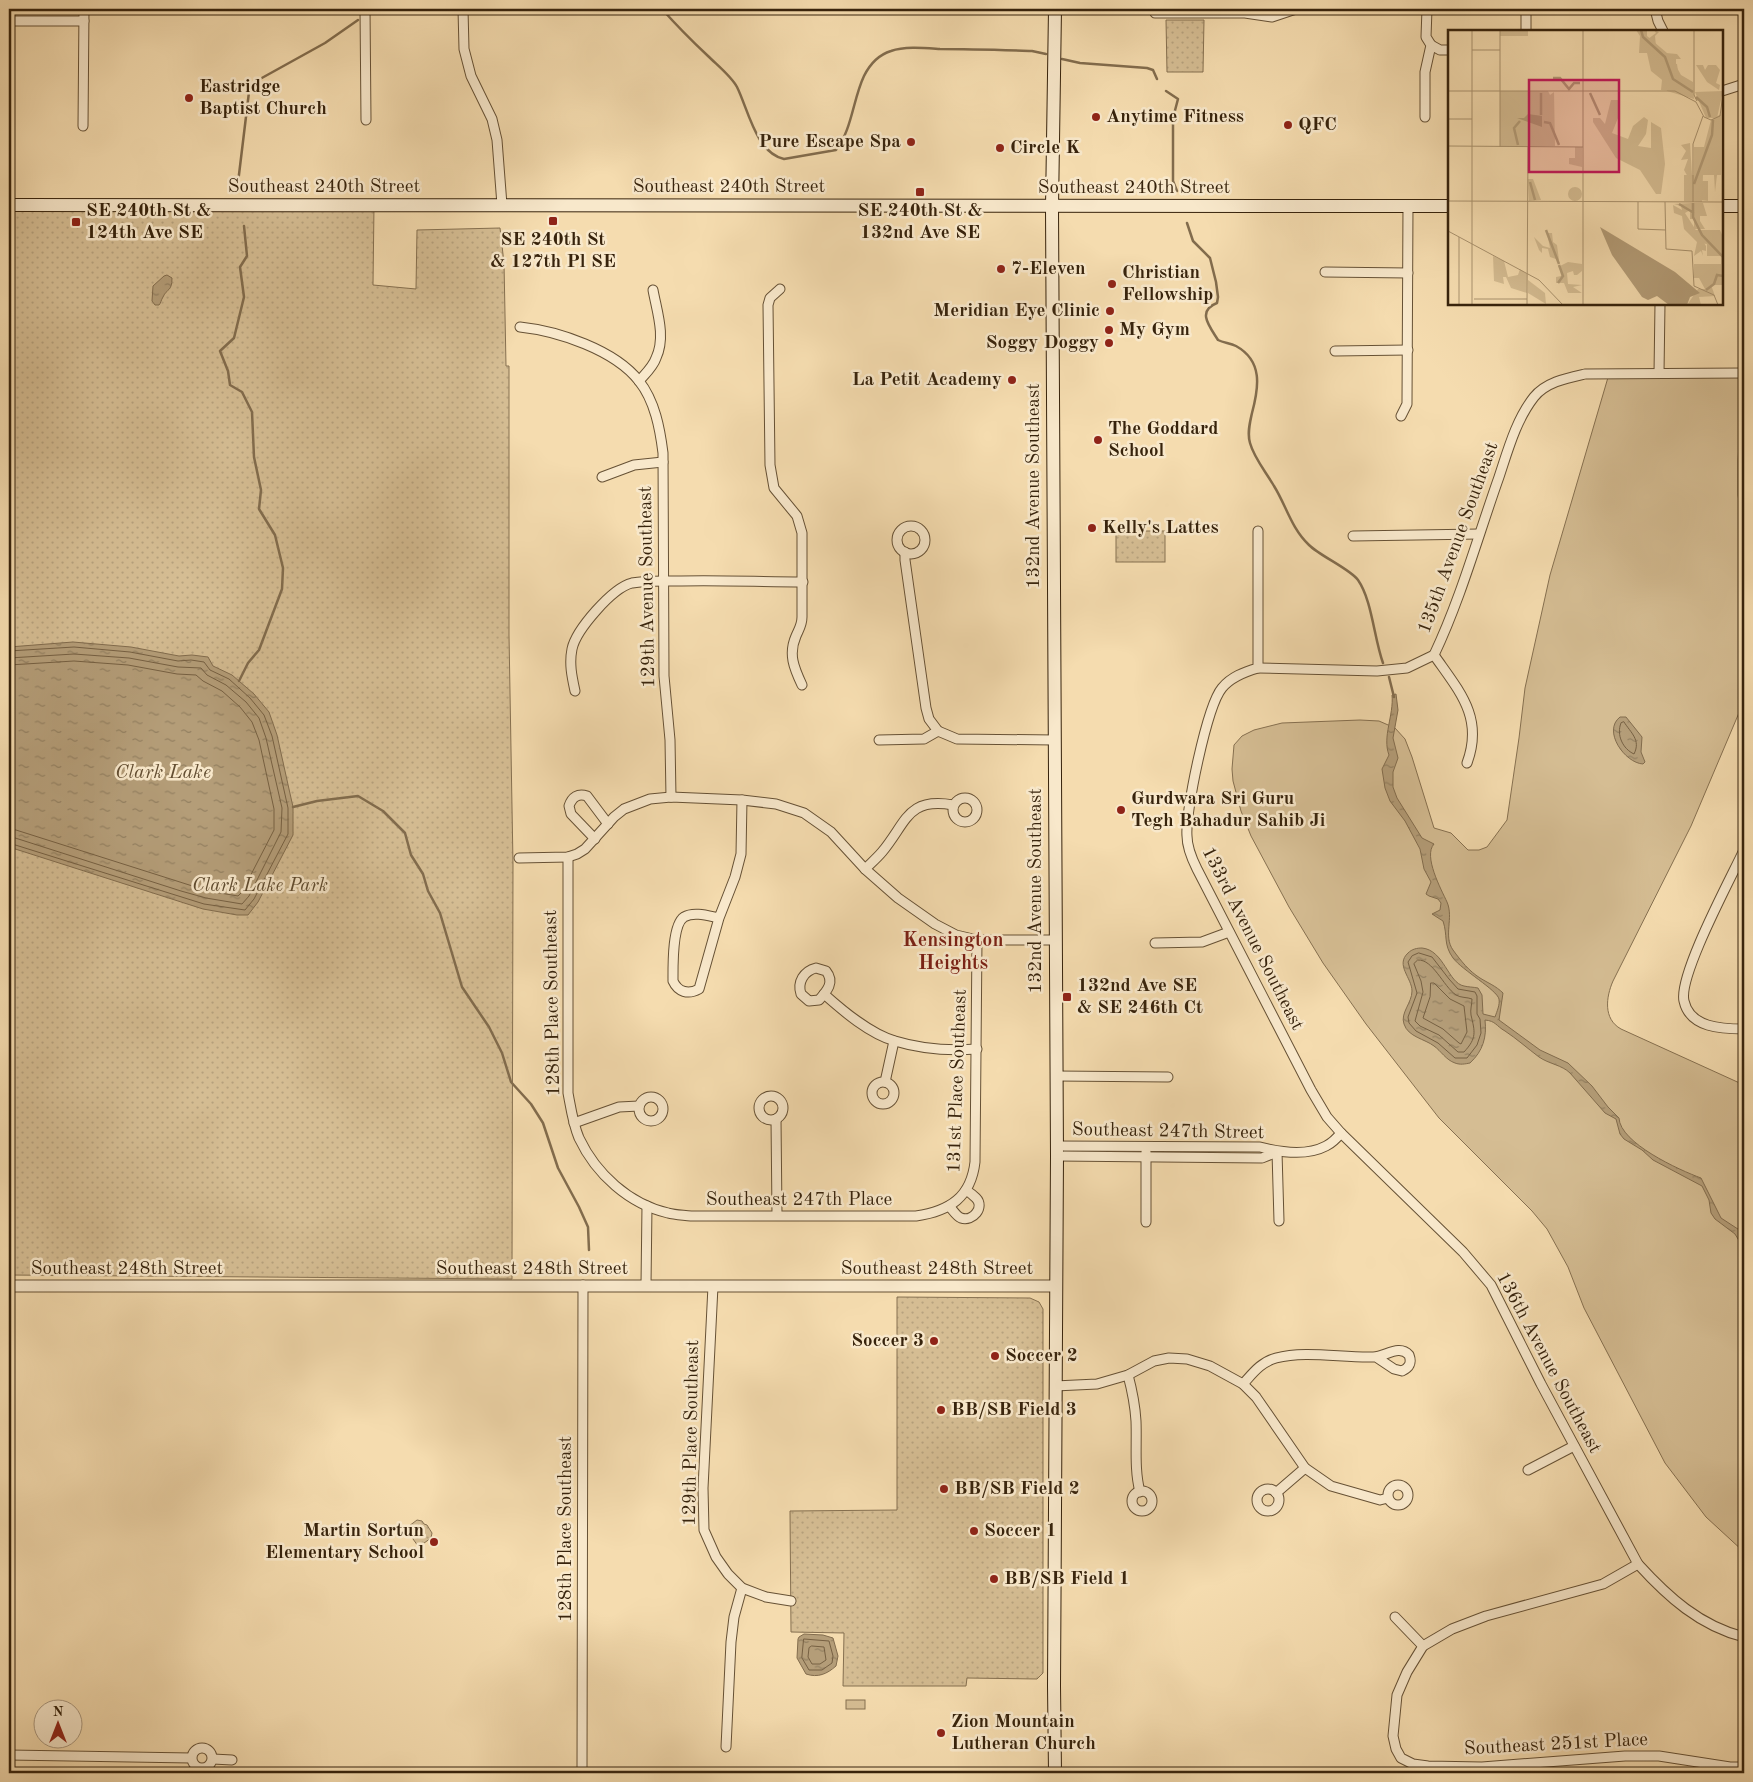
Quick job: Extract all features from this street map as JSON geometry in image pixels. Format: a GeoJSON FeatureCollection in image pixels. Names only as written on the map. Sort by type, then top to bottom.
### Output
{"type":"FeatureCollection","features":[{"type":"Feature","properties":{"kind":"main road","name":"132nd Avenue Southeast"},"geometry":{"type":"LineString","coordinates":[[1054,9],[1052,207],[1057,1076],[1055,1773]]}},
{"type":"Feature","properties":{"kind":"main road","name":"Southeast 240th Street"},"geometry":{"type":"LineString","coordinates":[[9,205],[1448,206]]}},
{"type":"Feature","properties":{"kind":"main road"},"geometry":{"type":"LineString","coordinates":[[1723,206],[1744,206]]}},
{"type":"Feature","properties":{"kind":"street"},"geometry":{"type":"LineString","coordinates":[[83,126],[84,9]]}},
{"type":"Feature","properties":{"kind":"street"},"geometry":{"type":"LineString","coordinates":[[365,9],[366,120]]}},
{"type":"Feature","properties":{"kind":"street"},"geometry":{"type":"LineString","coordinates":[[463,9],[464,49],[471,76],[492,119],[497,140],[502,204]]}},
{"type":"Feature","properties":{"kind":"street"},"geometry":{"type":"LineString","coordinates":[[1155,13],[1245,13],[1272,17],[1296,9]]}},
{"type":"Feature","properties":{"kind":"street"},"geometry":{"type":"LineString","coordinates":[[1426,9],[1426,37],[1431,45],[1440,50],[1448,50]]}},
{"type":"Feature","properties":{"kind":"street"},"geometry":{"type":"LineString","coordinates":[[1526,9],[1526,30]]}},
{"type":"Feature","properties":{"kind":"street"},"geometry":{"type":"LineString","coordinates":[[1655,9],[1662,30]]}},
{"type":"Feature","properties":{"kind":"street"},"geometry":{"type":"LineString","coordinates":[[9,21],[84,21]]}},
{"type":"Feature","properties":{"kind":"street"},"geometry":{"type":"LineString","coordinates":[[1425,117],[1425,72],[1431,45]]}},
{"type":"Feature","properties":{"kind":"street"},"geometry":{"type":"LineString","coordinates":[[1723,91],[1744,84]]}},
{"type":"Feature","properties":{"kind":"street"},"geometry":{"type":"LineString","coordinates":[[1402,416],[1408,404],[1408,206]]}},
{"type":"Feature","properties":{"kind":"street"},"geometry":{"type":"LineString","coordinates":[[1325,272],[1408,273]]}},
{"type":"Feature","properties":{"kind":"street"},"geometry":{"type":"LineString","coordinates":[[780,289],[770,298],[768,305],[770,465],[774,488],[793,511],[800,524],[803,544],[802,622],[792,652],[794,666],[802,685]]}},
{"type":"Feature","properties":{"kind":"street"},"geometry":{"type":"LineString","coordinates":[[520,327],[538,329],[591,347],[611,357],[639,381],[656,359],[660,344],[659,320],[653,290]]}},
{"type":"Feature","properties":{"kind":"street"},"geometry":{"type":"LineString","coordinates":[[1660,305],[1659,373],[1744,373]]}},
{"type":"Feature","properties":{"kind":"street"},"geometry":{"type":"LineString","coordinates":[[1335,351],[1408,350]]}},
{"type":"Feature","properties":{"kind":"street","name":"135th Avenue Southeast"},"geometry":{"type":"LineString","coordinates":[[1467,763],[1473,748],[1473,728],[1468,707],[1434,655],[1446,631],[1459,596],[1479,534],[1523,413],[1535,396],[1549,385],[1566,378],[1585,374],[1659,373]]}},
{"type":"Feature","properties":{"kind":"street","name":"129th Avenue Southeast"},"geometry":{"type":"LineString","coordinates":[[639,381],[654,408],[661,437],[663,462],[664,676],[670,740],[671,797]]}},
{"type":"Feature","properties":{"kind":"street"},"geometry":{"type":"LineString","coordinates":[[602,477],[634,465],[663,462]]}},
{"type":"Feature","properties":{"kind":"street"},"geometry":{"type":"LineString","coordinates":[[1258,531],[1258,668],[1377,671],[1408,668],[1434,655]]}},
{"type":"Feature","properties":{"kind":"street"},"geometry":{"type":"LineString","coordinates":[[1353,536],[1479,534]]}},
{"type":"Feature","properties":{"kind":"street"},"geometry":{"type":"LineString","coordinates":[[905,552],[926,708],[929,719],[938,731],[957,739],[1054,740]]}},
{"type":"Feature","properties":{"kind":"street"},"geometry":{"type":"LineString","coordinates":[[575,691],[570,666],[573,647],[583,628],[612,594],[622,587],[632,583],[663,581],[803,582]]}},
{"type":"Feature","properties":{"kind":"street","name":"133rd Avenue Southeast"},"geometry":{"type":"LineString","coordinates":[[1258,668],[1238,675],[1229,681],[1215,699],[1207,726],[1187,819],[1187,838],[1192,859],[1311,1090],[1327,1117],[1341,1134]]}},
{"type":"Feature","properties":{"kind":"street"},"geometry":{"type":"LineString","coordinates":[[879,740],[924,739],[938,731]]}},
{"type":"Feature","properties":{"kind":"street"},"geometry":{"type":"LineString","coordinates":[[595,838],[571,814],[569,806],[573,798],[580,795],[587,796],[608,824]]}},
{"type":"Feature","properties":{"kind":"street"},"geometry":{"type":"LineString","coordinates":[[519,858],[568,857],[577,854],[585,849],[624,809],[650,799],[671,797],[742,800],[776,804],[804,813],[831,832],[865,869],[898,898],[935,924],[956,935],[977,940],[1055,940]]}},
{"type":"Feature","properties":{"kind":"street"},"geometry":{"type":"LineString","coordinates":[[719,918],[690,914],[683,918],[678,926],[675,939],[673,981],[682,991],[691,992],[699,989],[719,918],[735,877],[741,854],[742,800]]}},
{"type":"Feature","properties":{"kind":"street"},"geometry":{"type":"LineString","coordinates":[[865,869],[882,852],[910,812],[925,804],[938,802],[954,805]]}},
{"type":"Feature","properties":{"kind":"street"},"geometry":{"type":"LineString","coordinates":[[1744,850],[1689,968],[1683,994],[1684,1002],[1698,1021],[1725,1029],[1744,1029]]}},
{"type":"Feature","properties":{"kind":"street","name":"128th Place Southeast"},"geometry":{"type":"LineString","coordinates":[[568,857],[568,1093],[574,1123],[579,1138],[590,1158],[607,1178],[626,1194],[647,1206]]}},
{"type":"Feature","properties":{"kind":"street"},"geometry":{"type":"LineString","coordinates":[[1155,943],[1202,942],[1229,932]]}},
{"type":"Feature","properties":{"kind":"street","name":"131st Place Southeast"},"geometry":{"type":"LineString","coordinates":[[966,1190],[977,1198],[979,1207],[976,1214],[964,1218],[959,1217],[953,1203],[966,1190],[970,1186],[974,1174],[977,940]]}},
{"type":"Feature","properties":{"kind":"street"},"geometry":{"type":"LineString","coordinates":[[824,994],[858,1021],[894,1041],[952,1051],[976,1049]]}},
{"type":"Feature","properties":{"kind":"street"},"geometry":{"type":"LineString","coordinates":[[885,1082],[894,1041]]}},
{"type":"Feature","properties":{"kind":"street"},"geometry":{"type":"LineString","coordinates":[[1057,1076],[1168,1077]]}},
{"type":"Feature","properties":{"kind":"street"},"geometry":{"type":"LineString","coordinates":[[574,1123],[619,1107],[639,1106]]}},
{"type":"Feature","properties":{"kind":"street"},"geometry":{"type":"LineString","coordinates":[[776,1119],[777,1216]]}},
{"type":"Feature","properties":{"kind":"street","name":"Southeast 247th Street"},"geometry":{"type":"LineString","coordinates":[[1057,1151],[1146,1146],[1260,1147],[1277,1152],[1297,1152],[1326,1146],[1341,1134]]}},
{"type":"Feature","properties":{"kind":"street","name":"136th Avenue Southeast"},"geometry":{"type":"LineString","coordinates":[[1341,1134],[1463,1252],[1492,1286],[1574,1446],[1638,1564],[1655,1583],[1686,1610],[1707,1624],[1744,1638]]}},
{"type":"Feature","properties":{"kind":"street"},"geometry":{"type":"LineString","coordinates":[[1146,1146],[1146,1222]]}},
{"type":"Feature","properties":{"kind":"street","name":"Southeast 247th Street"},"geometry":{"type":"LineString","coordinates":[[1057,1151],[1146,1157],[1262,1158],[1277,1152]]}},
{"type":"Feature","properties":{"kind":"street"},"geometry":{"type":"LineString","coordinates":[[1277,1152],[1279,1222]]}},
{"type":"Feature","properties":{"kind":"street","name":"Southeast 247th Place"},"geometry":{"type":"LineString","coordinates":[[647,1206],[668,1214],[691,1216],[916,1216],[932,1213],[953,1203]]}},
{"type":"Feature","properties":{"kind":"street"},"geometry":{"type":"LineString","coordinates":[[646,1285],[647,1206]]}},
{"type":"Feature","properties":{"kind":"street","name":"128th Place Southeast"},"geometry":{"type":"LineString","coordinates":[[582,1773],[583,1285]]}},
{"type":"Feature","properties":{"kind":"street","name":"Southeast 248th Street"},"geometry":{"type":"LineString","coordinates":[[9,1286],[1055,1286]]}},
{"type":"Feature","properties":{"kind":"street","name":"129th Place Southeast"},"geometry":{"type":"LineString","coordinates":[[712,1286],[703,1488],[704,1530],[716,1557],[728,1574],[742,1588]]}},
{"type":"Feature","properties":{"kind":"street"},"geometry":{"type":"LineString","coordinates":[[1243,1384],[1259,1366],[1278,1357],[1294,1355],[1376,1357]]}},
{"type":"Feature","properties":{"kind":"street"},"geometry":{"type":"LineString","coordinates":[[1055,1386],[1097,1384],[1128,1375],[1154,1361],[1169,1358],[1210,1366],[1243,1384],[1256,1397],[1305,1468],[1331,1486],[1380,1500],[1388,1498]]}},
{"type":"Feature","properties":{"kind":"street"},"geometry":{"type":"LineString","coordinates":[[1128,1375],[1135,1410],[1137,1480],[1140,1492]]}},
{"type":"Feature","properties":{"kind":"street"},"geometry":{"type":"LineString","coordinates":[[1528,1470],[1574,1446]]}},
{"type":"Feature","properties":{"kind":"street"},"geometry":{"type":"LineString","coordinates":[[1276,1492],[1305,1468]]}},
{"type":"Feature","properties":{"kind":"street"},"geometry":{"type":"LineString","coordinates":[[1395,1617],[1423,1646],[1452,1629],[1486,1616],[1603,1584],[1638,1564]]}},
{"type":"Feature","properties":{"kind":"street"},"geometry":{"type":"LineString","coordinates":[[726,1747],[731,1642],[734,1618],[742,1588],[766,1597],[791,1601]]}},
{"type":"Feature","properties":{"kind":"street","name":"Southeast 251st Place"},"geometry":{"type":"LineString","coordinates":[[1423,1646],[1407,1672],[1397,1695],[1393,1736],[1396,1749],[1401,1758],[1413,1764],[1482,1767],[1625,1756],[1658,1756],[1721,1766],[1744,1767]]}},
{"type":"Feature","properties":{"kind":"street"},"geometry":{"type":"LineString","coordinates":[[191,1758],[192,1754],[203,1749],[210,1753],[213,1759]]}},
{"type":"Feature","properties":{"kind":"street"},"geometry":{"type":"LineString","coordinates":[[9,1755],[191,1758]]}},
{"type":"Feature","properties":{"kind":"street"},"geometry":{"type":"LineString","coordinates":[[191,1758],[192,1762],[202,1768],[212,1763],[213,1759]]}},
{"type":"Feature","properties":{"kind":"street"},"geometry":{"type":"LineString","coordinates":[[213,1759],[232,1760]]}},
{"type":"Feature","properties":{"kind":"green space"},"geometry":{"type":"Polygon","coordinates":[[[1166,20],[1204,20],[1203,72],[1167,72],[1166,20]]]}},
{"type":"Feature","properties":{"kind":"green space","name":"Clark Lake Park"},"geometry":{"type":"Polygon","coordinates":[[[9,205],[374,206],[373,285],[416,289],[417,230],[500,228],[504,263],[506,366],[509,366],[509,635],[513,864],[512,1279],[9,1275],[9,205]]]}},
{"type":"Feature","properties":{"kind":"green space"},"geometry":{"type":"Polygon","coordinates":[[[1743,373],[1738,495],[1744,535],[1744,701],[1691,826],[1613,981],[1608,1007],[1611,1020],[1621,1029],[1744,1085],[1744,1552],[1706,1517],[1665,1463],[1584,1308],[1568,1267],[1547,1229],[1532,1211],[1439,1118],[1366,1024],[1323,963],[1289,907],[1251,836],[1241,811],[1233,781],[1232,769],[1234,745],[1242,736],[1254,730],[1282,723],[1379,721],[1395,728],[1405,739],[1434,828],[1451,833],[1468,850],[1479,850],[1487,847],[1507,820],[1525,688],[1550,575],[1609,374],[1743,373]]]}},
{"type":"Feature","properties":{"kind":"green space"},"geometry":{"type":"Polygon","coordinates":[[[1116,531],[1165,531],[1165,562],[1116,562],[1116,531]]]}},
{"type":"Feature","properties":{"kind":"green space"},"geometry":{"type":"Polygon","coordinates":[[[897,1297],[1030,1298],[1039,1302],[1043,1309],[1043,1673],[1037,1679],[967,1678],[966,1686],[843,1686],[844,1633],[791,1632],[790,1511],[897,1510],[897,1297]]]}},
{"type":"Feature","properties":{"kind":"green space"},"geometry":{"type":"Polygon","coordinates":[[[417,1520],[427,1525],[432,1533],[431,1538],[420,1546],[413,1539],[409,1530],[409,1526],[417,1520]]]}},
{"type":"Feature","properties":{"kind":"green space"},"geometry":{"type":"Polygon","coordinates":[[[846,1700],[865,1700],[865,1709],[846,1709],[846,1700]]]}},
{"type":"Feature","properties":{"kind":"water"},"geometry":{"type":"Polygon","coordinates":[[[167,275],[172,278],[171,286],[160,304],[155,305],[152,301],[153,286],[167,275]]]}},
{"type":"Feature","properties":{"kind":"water","name":"Clark Lake"},"geometry":{"type":"Polygon","coordinates":[[[73,642],[131,647],[179,656],[208,657],[213,666],[232,675],[254,694],[269,712],[277,735],[293,807],[293,835],[258,902],[248,915],[203,909],[9,847],[9,647],[73,642]]]}},
{"type":"Feature","properties":{"kind":"water"},"geometry":{"type":"Polygon","coordinates":[[[1396,694],[1398,710],[1393,738],[1398,758],[1393,772],[1393,787],[1397,798],[1422,838],[1434,844],[1431,849],[1432,864],[1449,908],[1449,939],[1453,950],[1472,972],[1503,993],[1499,1020],[1540,1050],[1568,1063],[1592,1086],[1619,1118],[1622,1127],[1629,1137],[1640,1146],[1679,1169],[1701,1178],[1721,1218],[1744,1233],[1744,1249],[1735,1234],[1715,1219],[1711,1213],[1709,1200],[1702,1186],[1653,1160],[1642,1150],[1624,1139],[1620,1134],[1616,1119],[1605,1113],[1570,1073],[1563,1068],[1539,1057],[1514,1037],[1489,1021],[1485,1020],[1485,1038],[1478,1054],[1470,1063],[1462,1064],[1452,1062],[1434,1046],[1413,1035],[1406,1028],[1403,1020],[1412,991],[1403,962],[1408,953],[1415,949],[1422,948],[1436,954],[1459,984],[1478,988],[1482,995],[1483,1014],[1495,1017],[1499,999],[1492,990],[1457,963],[1450,953],[1443,921],[1432,914],[1440,910],[1441,903],[1438,899],[1426,894],[1431,882],[1424,869],[1420,849],[1405,821],[1390,801],[1385,788],[1382,769],[1389,755],[1387,733],[1392,695],[1396,694]]]}},
{"type":"Feature","properties":{"kind":"water"},"geometry":{"type":"Polygon","coordinates":[[[1620,717],[1626,717],[1642,737],[1641,752],[1645,762],[1643,764],[1629,758],[1618,745],[1613,730],[1615,723],[1620,717]]]}},
{"type":"Feature","properties":{"kind":"water"},"geometry":{"type":"Polygon","coordinates":[[[804,1634],[823,1635],[833,1638],[838,1656],[836,1666],[822,1675],[806,1674],[797,1658],[798,1639],[804,1634]]]}},
{"type":"Feature","properties":{"kind":"waterway"},"geometry":{"type":"LineString","coordinates":[[662,9],[731,79],[737,87],[760,139],[774,155],[784,159],[836,150],[846,133],[864,76],[875,61],[886,53],[902,48],[915,48],[1032,51],[1046,54]]}},
{"type":"Feature","properties":{"kind":"waterway"},"geometry":{"type":"LineString","coordinates":[[237,191],[249,92],[260,79],[325,43],[358,20]]}},
{"type":"Feature","properties":{"kind":"waterway"},"geometry":{"type":"LineString","coordinates":[[1062,59],[1080,63],[1147,68],[1153,70],[1157,79]]}},
{"type":"Feature","properties":{"kind":"waterway"},"geometry":{"type":"LineString","coordinates":[[1166,91],[1178,99],[1173,118],[1173,181],[1177,191]]}},
{"type":"Feature","properties":{"kind":"waterway"},"geometry":{"type":"LineString","coordinates":[[1187,223],[1193,241],[1210,258],[1216,282],[1217,303],[1207,310],[1206,315],[1209,325],[1218,340],[1236,346],[1245,352],[1255,367],[1257,384],[1249,431],[1252,449],[1278,493],[1293,524],[1303,538],[1314,549],[1349,571],[1363,588],[1370,608],[1383,663]]}},
{"type":"Feature","properties":{"kind":"waterway"},"geometry":{"type":"LineString","coordinates":[[239,681],[248,663],[259,650],[282,589],[283,568],[275,535],[259,509],[261,490],[254,457],[252,412],[242,392],[230,385],[228,371],[220,351],[234,338],[244,297],[240,267],[247,256],[244,226]]}},
{"type":"Feature","properties":{"kind":"waterway"},"geometry":{"type":"LineString","coordinates":[[1389,677],[1394,697]]}},
{"type":"Feature","properties":{"kind":"waterway"},"geometry":{"type":"LineString","coordinates":[[293,807],[317,801],[358,796],[383,811],[405,833],[411,855],[423,874],[428,891],[440,913],[462,987],[489,1027],[502,1053],[511,1082],[531,1104],[543,1123],[558,1168],[588,1227],[589,1250]]}},
{"type":"Feature","properties":{"kind":"place","name":"Eastridge Baptist Church"},"geometry":{"type":"Point","coordinates":[189,98]}},
{"type":"Feature","properties":{"kind":"place","name":"Anytime Fitness"},"geometry":{"type":"Point","coordinates":[1096,117]}},
{"type":"Feature","properties":{"kind":"place","name":"QFC"},"geometry":{"type":"Point","coordinates":[1288,125]}},
{"type":"Feature","properties":{"kind":"place","name":"Pure Escape Spa"},"geometry":{"type":"Point","coordinates":[911,142]}},
{"type":"Feature","properties":{"kind":"place","name":"Circle K"},"geometry":{"type":"Point","coordinates":[1000,148]}},
{"type":"Feature","properties":{"kind":"place","name":"SE 240th St & 132nd Ave SE"},"geometry":{"type":"Point","coordinates":[920,192]}},
{"type":"Feature","properties":{"kind":"place","name":"SE 240th St & 127th Pl SE"},"geometry":{"type":"Point","coordinates":[553,221]}},
{"type":"Feature","properties":{"kind":"place","name":"SE 240th St & 124th Ave SE"},"geometry":{"type":"Point","coordinates":[76,222]}},
{"type":"Feature","properties":{"kind":"place","name":"7-Eleven"},"geometry":{"type":"Point","coordinates":[1001,269]}},
{"type":"Feature","properties":{"kind":"place","name":"Christian Fellowship"},"geometry":{"type":"Point","coordinates":[1112,284]}},
{"type":"Feature","properties":{"kind":"place","name":"Meridian Eye Clinic"},"geometry":{"type":"Point","coordinates":[1110,311]}},
{"type":"Feature","properties":{"kind":"place","name":"My Gym"},"geometry":{"type":"Point","coordinates":[1109,330]}},
{"type":"Feature","properties":{"kind":"place","name":"Soggy Doggy"},"geometry":{"type":"Point","coordinates":[1109,343]}},
{"type":"Feature","properties":{"kind":"place","name":"La Petit Academy"},"geometry":{"type":"Point","coordinates":[1012,380]}},
{"type":"Feature","properties":{"kind":"place","name":"The Goddard School"},"geometry":{"type":"Point","coordinates":[1098,440]}},
{"type":"Feature","properties":{"kind":"place","name":"Kelly's Lattes"},"geometry":{"type":"Point","coordinates":[1092,528]}},
{"type":"Feature","properties":{"kind":"place","name":"Gurdwara Sri Guru Tegh Bahadur Sahib Ji"},"geometry":{"type":"Point","coordinates":[1121,810]}},
{"type":"Feature","properties":{"kind":"place","name":"132nd Ave SE & SE 246th Ct"},"geometry":{"type":"Point","coordinates":[1067,997]}},
{"type":"Feature","properties":{"kind":"place","name":"Soccer 3"},"geometry":{"type":"Point","coordinates":[934,1341]}},
{"type":"Feature","properties":{"kind":"place","name":"Soccer 2"},"geometry":{"type":"Point","coordinates":[995,1356]}},
{"type":"Feature","properties":{"kind":"place","name":"BB/SB Field 3"},"geometry":{"type":"Point","coordinates":[941,1410]}},
{"type":"Feature","properties":{"kind":"place","name":"BB/SB Field 2"},"geometry":{"type":"Point","coordinates":[944,1489]}},
{"type":"Feature","properties":{"kind":"place","name":"Soccer 1"},"geometry":{"type":"Point","coordinates":[974,1531]}},
{"type":"Feature","properties":{"kind":"place","name":"Martin Sortun Elementary School"},"geometry":{"type":"Point","coordinates":[434,1542]}},
{"type":"Feature","properties":{"kind":"place","name":"BB/SB Field 1"},"geometry":{"type":"Point","coordinates":[994,1579]}},
{"type":"Feature","properties":{"kind":"place","name":"Zion Mountain Lutheran Church"},"geometry":{"type":"Point","coordinates":[941,1733]}},
{"type":"Feature","properties":{"kind":"district","name":"Kensington Heights"},"geometry":{"type":"Point","coordinates":[953,952]}}]}
